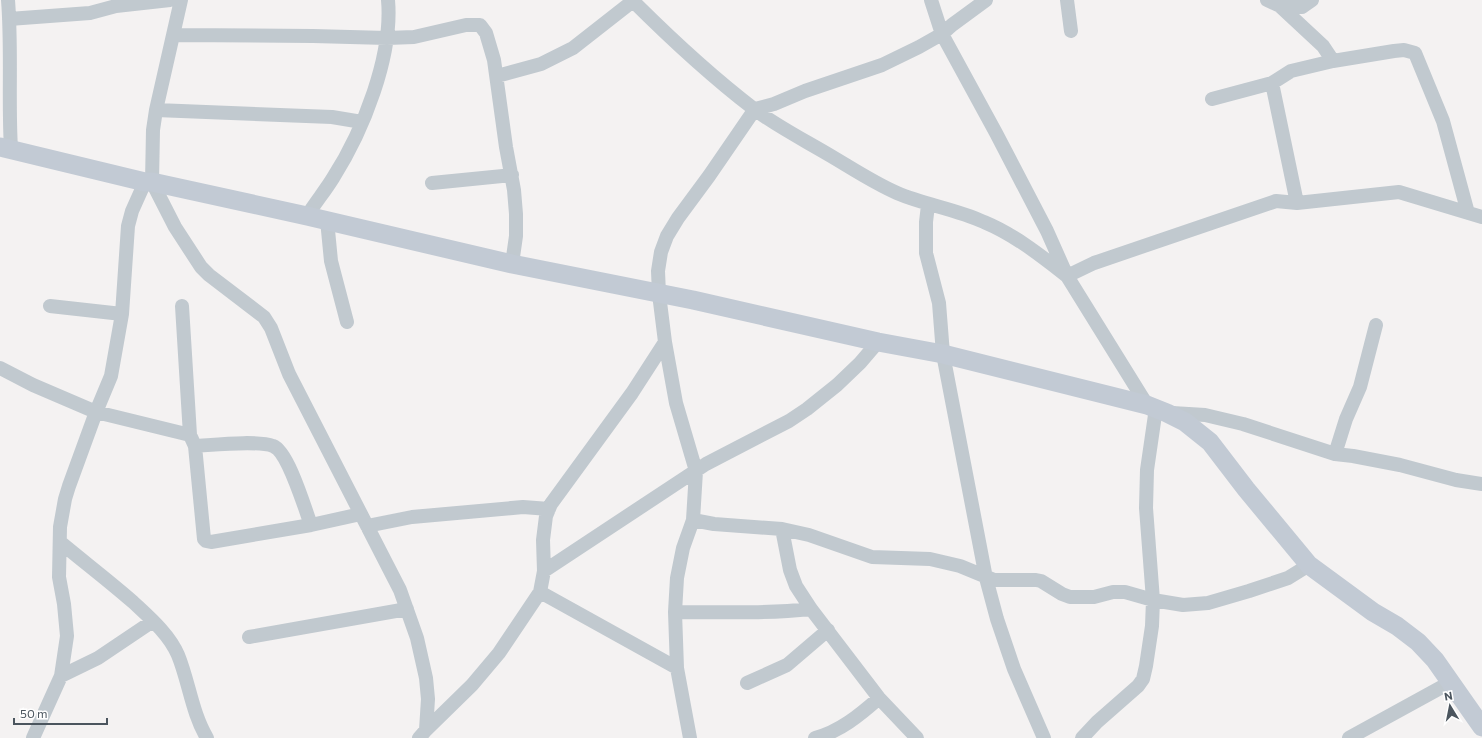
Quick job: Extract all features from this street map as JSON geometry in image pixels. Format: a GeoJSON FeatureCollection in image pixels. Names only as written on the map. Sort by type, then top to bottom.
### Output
{"type":"FeatureCollection","features":[{"type":"Feature","properties":{"kind":"street"},"geometry":{"type":"LineString","coordinates":[[8,0],[9,114],[6,148],[148,182],[327,220],[512,264],[659,294],[878,342],[943,354],[1157,409],[1205,416],[1243,424],[1335,454],[1400,465],[1456,480],[1482,484]]}},
{"type":"Feature","properties":{"kind":"street"},"geometry":{"type":"LineString","coordinates":[[9,19],[90,13],[116,6],[170,0]]}},
{"type":"Feature","properties":{"kind":"street"},"geometry":{"type":"LineString","coordinates":[[33,738],[61,676],[67,636],[64,604],[59,577],[60,527],[69,486],[111,376],[122,314],[128,226],[132,211],[148,182],[156,110],[180,0]]}},
{"type":"Feature","properties":{"kind":"street"},"geometry":{"type":"LineString","coordinates":[[307,216],[333,178],[362,122],[380,71],[387,38],[389,13],[388,0]]}},
{"type":"Feature","properties":{"kind":"street"},"geometry":{"type":"LineString","coordinates":[[497,76],[541,64],[573,48],[632,0],[689,53],[755,109],[866,177],[897,193],[928,205],[982,221],[1004,232],[1032,249],[1067,276]]}},
{"type":"Feature","properties":{"kind":"street"},"geometry":{"type":"LineString","coordinates":[[931,0],[942,34],[1043,224],[1067,276],[1157,409],[1186,422],[1210,442],[1246,490],[1309,565],[1373,612],[1397,626],[1418,642],[1435,660],[1452,682],[1482,727]]}},
{"type":"Feature","properties":{"kind":"street"},"geometry":{"type":"LineString","coordinates":[[690,738],[677,668],[675,612],[677,578],[683,548],[693,520],[696,471],[676,403],[665,342],[659,294],[658,271],[660,258],[667,236],[678,218],[755,109],[774,104],[805,91],[882,65],[942,34],[986,0]]}},
{"type":"Feature","properties":{"kind":"street"},"geometry":{"type":"LineString","coordinates":[[1067,0],[1071,31]]}},
{"type":"Feature","properties":{"kind":"street"},"geometry":{"type":"LineString","coordinates":[[1267,0],[1280,6],[1323,46],[1334,61]]}},
{"type":"Feature","properties":{"kind":"street"},"geometry":{"type":"LineString","coordinates":[[1280,6],[1302,7],[1312,0]]}},
{"type":"Feature","properties":{"kind":"street"},"geometry":{"type":"LineString","coordinates":[[173,36],[313,36],[387,38],[414,37],[466,25],[480,25],[486,33],[489,41],[497,76],[506,147],[512,175],[516,221],[516,236],[512,264]]}},
{"type":"Feature","properties":{"kind":"street"},"geometry":{"type":"LineString","coordinates":[[1212,99],[1272,84],[1291,71],[1334,61],[1399,50],[1415,53],[1443,121],[1475,215]]}},
{"type":"Feature","properties":{"kind":"street"},"geometry":{"type":"LineString","coordinates":[[1272,84],[1297,203]]}},
{"type":"Feature","properties":{"kind":"street"},"geometry":{"type":"LineString","coordinates":[[156,110],[332,118],[362,122]]}},
{"type":"Feature","properties":{"kind":"street"},"geometry":{"type":"LineString","coordinates":[[432,183],[512,175]]}},
{"type":"Feature","properties":{"kind":"street"},"geometry":{"type":"LineString","coordinates":[[148,182],[201,267],[209,275],[264,317],[271,328],[288,374],[400,590],[417,638],[426,678],[428,699],[422,734]]}},
{"type":"Feature","properties":{"kind":"street"},"geometry":{"type":"LineString","coordinates":[[1067,276],[1094,263],[1276,201],[1297,203],[1399,192],[1475,215]]}},
{"type":"Feature","properties":{"kind":"street"},"geometry":{"type":"LineString","coordinates":[[928,205],[926,222],[926,254],[939,303],[943,354],[986,578],[997,619],[1014,669],[1044,738]]}},
{"type":"Feature","properties":{"kind":"street"},"geometry":{"type":"LineString","coordinates":[[327,220],[331,261],[346,322]]}},
{"type":"Feature","properties":{"kind":"street"},"geometry":{"type":"LineString","coordinates":[[50,306],[122,314]]}},
{"type":"Feature","properties":{"kind":"street"},"geometry":{"type":"LineString","coordinates":[[182,306],[193,441],[203,536],[206,541],[212,542],[311,525],[364,520],[523,507],[549,509]]}},
{"type":"Feature","properties":{"kind":"street"},"geometry":{"type":"LineString","coordinates":[[1335,454],[1346,419],[1360,388],[1376,325]]}},
{"type":"Feature","properties":{"kind":"street"},"geometry":{"type":"LineString","coordinates":[[422,734],[472,685],[499,653],[540,592],[544,571],[543,540],[546,516],[551,504],[632,393],[665,342]]}},
{"type":"Feature","properties":{"kind":"street"},"geometry":{"type":"LineString","coordinates":[[544,571],[696,471],[789,421],[807,409],[837,385],[860,363],[878,342]]}},
{"type":"Feature","properties":{"kind":"street"},"geometry":{"type":"LineString","coordinates":[[0,368],[33,385],[96,412],[193,441],[264,444],[277,448],[290,469],[311,525]]}},
{"type":"Feature","properties":{"kind":"street"},"geometry":{"type":"LineString","coordinates":[[1082,738],[1097,722],[1138,686],[1143,679],[1146,666],[1151,632],[1153,600],[1146,508],[1148,470],[1157,409]]}},
{"type":"Feature","properties":{"kind":"street"},"geometry":{"type":"LineString","coordinates":[[693,520],[714,524],[782,529],[809,535],[872,557],[930,559],[960,566],[994,580],[1021,579],[1041,581],[1062,594],[1070,597],[1086,597],[1113,592],[1125,592],[1153,600],[1183,605],[1208,603],[1288,578],[1309,565]]}},
{"type":"Feature","properties":{"kind":"street"},"geometry":{"type":"LineString","coordinates":[[782,529],[790,570],[796,586],[811,609],[879,698],[917,738]]}},
{"type":"Feature","properties":{"kind":"street"},"geometry":{"type":"LineString","coordinates":[[60,542],[107,580],[153,621],[170,641],[178,655],[198,718],[207,738]]}},
{"type":"Feature","properties":{"kind":"street"},"geometry":{"type":"LineString","coordinates":[[540,592],[677,668]]}},
{"type":"Feature","properties":{"kind":"street"},"geometry":{"type":"LineString","coordinates":[[249,637],[407,609]]}},
{"type":"Feature","properties":{"kind":"street"},"geometry":{"type":"LineString","coordinates":[[675,612],[747,614],[778,613],[811,609]]}},
{"type":"Feature","properties":{"kind":"street"},"geometry":{"type":"LineString","coordinates":[[61,676],[98,658],[153,621]]}},
{"type":"Feature","properties":{"kind":"street"},"geometry":{"type":"LineString","coordinates":[[746,683],[787,665],[828,630]]}},
{"type":"Feature","properties":{"kind":"street"},"geometry":{"type":"LineString","coordinates":[[1349,738],[1452,682]]}},
{"type":"Feature","properties":{"kind":"street"},"geometry":{"type":"LineString","coordinates":[[815,738],[848,723],[879,698]]}}]}
